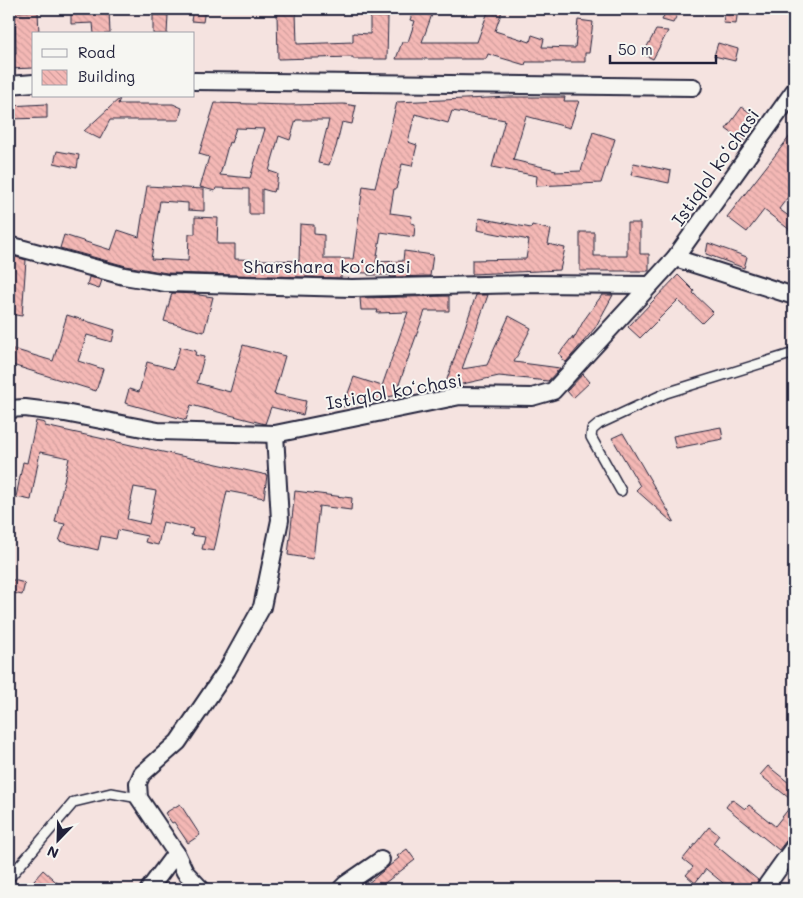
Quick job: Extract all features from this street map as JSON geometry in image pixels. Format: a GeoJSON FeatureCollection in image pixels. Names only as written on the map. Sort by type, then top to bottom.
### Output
{"type":"FeatureCollection","features":[{"type":"Feature","properties":{"kind":"street"},"geometry":{"type":"LineString","coordinates":[[195,81],[692,87]]}},
{"type":"Feature","properties":{"kind":"street"},"geometry":{"type":"LineString","coordinates":[[9,85],[32,84]]}},
{"type":"Feature","properties":{"kind":"street","name":"Istiqlol koʻchasi"},"geometry":{"type":"LineString","coordinates":[[9,410],[25,408],[65,413],[158,431],[275,434],[460,396],[532,396],[553,391],[675,258],[794,90]]}},
{"type":"Feature","properties":{"kind":"street","name":"Sharshara koʻchasi"},"geometry":{"type":"LineString","coordinates":[[9,245],[124,276],[166,283],[352,288],[530,284],[650,285]]}},
{"type":"Feature","properties":{"kind":"street"},"geometry":{"type":"LineString","coordinates":[[675,258],[794,296]]}},
{"type":"Feature","properties":{"kind":"street"},"geometry":{"type":"LineString","coordinates":[[201,889],[186,872],[176,853],[139,798],[138,783],[142,774],[178,742],[227,670],[262,607],[280,520],[275,434]]}},
{"type":"Feature","properties":{"kind":"street"},"geometry":{"type":"LineString","coordinates":[[764,889],[794,848]]}},
{"type":"Feature","properties":{"kind":"street"},"geometry":{"type":"LineString","coordinates":[[150,889],[176,853]]}},
{"type":"Feature","properties":{"kind":"street"},"geometry":{"type":"LineString","coordinates":[[341,889],[381,860]]}},
{"type":"Feature","properties":{"kind":"lane"},"geometry":{"type":"LineString","coordinates":[[621,491],[591,437],[592,430],[599,424],[666,393],[794,353]]}},
{"type":"Feature","properties":{"kind":"lane"},"geometry":{"type":"LineString","coordinates":[[9,878],[74,802],[111,793],[139,798]]}},
{"type":"Feature","properties":{"kind":"building"},"geometry":{"type":"Polygon","coordinates":[[[94,9],[109,9],[110,32],[94,32],[93,23],[71,24],[71,12],[94,11],[94,9]]]}},
{"type":"Feature","properties":{"kind":"building"},"geometry":{"type":"Polygon","coordinates":[[[193,9],[205,9],[203,22],[191,21],[193,9]]]}},
{"type":"Feature","properties":{"kind":"building"},"geometry":{"type":"Polygon","coordinates":[[[414,9],[434,9],[422,42],[477,42],[489,9],[502,11],[495,31],[530,42],[532,35],[544,39],[542,47],[575,48],[578,20],[593,22],[589,53],[585,53],[585,62],[526,62],[525,65],[488,54],[486,59],[396,59],[402,42],[408,42],[415,21],[410,20],[414,9]]]}},
{"type":"Feature","properties":{"kind":"building"},"geometry":{"type":"Polygon","coordinates":[[[667,9],[680,9],[673,23],[662,20],[667,9]]]}},
{"type":"Feature","properties":{"kind":"building"},"geometry":{"type":"Polygon","coordinates":[[[725,9],[738,9],[736,24],[723,23],[725,9]]]}},
{"type":"Feature","properties":{"kind":"building"},"geometry":{"type":"Polygon","coordinates":[[[38,11],[39,32],[32,32],[32,68],[9,69],[9,53],[16,53],[15,12],[38,11]]]}},
{"type":"Feature","properties":{"kind":"building"},"geometry":{"type":"Polygon","coordinates":[[[296,12],[297,44],[353,42],[353,33],[370,34],[370,17],[388,17],[387,59],[353,59],[353,57],[278,59],[277,13],[296,12]]]}},
{"type":"Feature","properties":{"kind":"building"},"geometry":{"type":"Polygon","coordinates":[[[153,15],[168,15],[167,32],[153,32],[153,15]]]}},
{"type":"Feature","properties":{"kind":"building"},"geometry":{"type":"Polygon","coordinates":[[[656,30],[668,31],[653,59],[643,54],[656,30]]]}},
{"type":"Feature","properties":{"kind":"building"},"geometry":{"type":"Polygon","coordinates":[[[718,43],[738,49],[735,61],[714,56],[718,43]]]}},
{"type":"Feature","properties":{"kind":"building"},"geometry":{"type":"Polygon","coordinates":[[[510,97],[565,97],[564,101],[579,101],[570,128],[526,116],[513,160],[556,170],[555,172],[581,171],[593,132],[615,139],[601,183],[536,186],[537,176],[492,167],[505,120],[452,111],[448,123],[415,114],[408,142],[417,145],[412,166],[402,164],[396,189],[394,189],[390,213],[412,216],[411,223],[415,224],[414,237],[381,232],[376,262],[403,261],[404,251],[433,255],[430,276],[390,277],[391,275],[341,272],[341,278],[167,273],[126,266],[60,248],[64,235],[111,250],[118,230],[139,237],[147,186],[204,189],[204,211],[188,210],[188,203],[160,201],[151,259],[188,261],[189,234],[195,234],[195,217],[218,218],[217,244],[235,244],[235,259],[299,261],[300,224],[314,225],[314,234],[324,235],[324,259],[353,259],[363,186],[375,188],[397,102],[510,97]]]}},
{"type":"Feature","properties":{"kind":"building"},"geometry":{"type":"Polygon","coordinates":[[[120,98],[118,104],[173,104],[182,108],[179,120],[110,120],[100,139],[84,131],[120,98]]]}},
{"type":"Feature","properties":{"kind":"building"},"geometry":{"type":"Polygon","coordinates":[[[215,103],[344,104],[356,106],[352,124],[342,122],[329,165],[318,163],[329,120],[296,120],[290,140],[279,136],[269,171],[278,174],[276,189],[273,192],[262,189],[262,214],[249,214],[249,189],[216,188],[215,191],[200,187],[209,157],[199,154],[215,103]],[[236,128],[231,143],[229,142],[220,175],[250,178],[265,129],[236,128]]]}},
{"type":"Feature","properties":{"kind":"building"},"geometry":{"type":"Polygon","coordinates":[[[47,104],[47,118],[9,119],[9,106],[47,104]]]}},
{"type":"Feature","properties":{"kind":"building"},"geometry":{"type":"Polygon","coordinates":[[[742,107],[759,119],[743,141],[726,129],[742,107]]]}},
{"type":"Feature","properties":{"kind":"building"},"geometry":{"type":"Polygon","coordinates":[[[794,131],[794,189],[779,209],[794,220],[794,233],[764,210],[747,232],[727,217],[794,131]]]}},
{"type":"Feature","properties":{"kind":"building"},"geometry":{"type":"Polygon","coordinates":[[[57,151],[79,155],[77,168],[54,163],[57,151]]]}},
{"type":"Feature","properties":{"kind":"building"},"geometry":{"type":"Polygon","coordinates":[[[634,163],[671,171],[669,183],[631,175],[634,163]]]}},
{"type":"Feature","properties":{"kind":"building"},"geometry":{"type":"Polygon","coordinates":[[[479,218],[531,228],[532,225],[551,230],[548,244],[565,248],[560,270],[472,274],[472,260],[526,259],[529,240],[477,230],[479,218]]]}},
{"type":"Feature","properties":{"kind":"building"},"geometry":{"type":"Polygon","coordinates":[[[627,223],[640,223],[640,254],[649,254],[649,271],[580,271],[580,232],[594,232],[594,256],[627,256],[627,223]]]}},
{"type":"Feature","properties":{"kind":"building"},"geometry":{"type":"Polygon","coordinates":[[[708,243],[747,257],[744,268],[706,254],[708,243]]]}},
{"type":"Feature","properties":{"kind":"building"},"geometry":{"type":"Polygon","coordinates":[[[9,255],[26,260],[22,316],[9,314],[13,267],[9,266],[9,255]]]}},
{"type":"Feature","properties":{"kind":"building"},"geometry":{"type":"Polygon","coordinates":[[[678,275],[713,312],[702,323],[678,300],[640,338],[628,327],[678,275]]]}},
{"type":"Feature","properties":{"kind":"building"},"geometry":{"type":"Polygon","coordinates":[[[89,277],[102,280],[99,289],[87,285],[89,277]]]}},
{"type":"Feature","properties":{"kind":"building"},"geometry":{"type":"Polygon","coordinates":[[[172,293],[199,294],[213,297],[204,332],[164,321],[172,293]]]}},
{"type":"Feature","properties":{"kind":"building"},"geometry":{"type":"Polygon","coordinates":[[[476,295],[488,295],[462,369],[487,365],[509,316],[531,328],[514,362],[560,368],[548,381],[499,376],[444,388],[476,295]]]}},
{"type":"Feature","properties":{"kind":"building"},"geometry":{"type":"Polygon","coordinates":[[[602,295],[613,295],[595,328],[566,362],[562,360],[563,357],[559,354],[573,336],[573,340],[584,320],[602,295]]]}},
{"type":"Feature","properties":{"kind":"building"},"geometry":{"type":"Polygon","coordinates":[[[449,296],[449,311],[425,311],[397,390],[406,393],[343,407],[354,377],[382,386],[408,312],[377,313],[378,310],[361,310],[360,298],[449,296]]]}},
{"type":"Feature","properties":{"kind":"building"},"geometry":{"type":"Polygon","coordinates":[[[67,315],[115,330],[112,342],[87,335],[78,361],[103,369],[96,391],[9,364],[13,349],[53,361],[67,315]]]}},
{"type":"Feature","properties":{"kind":"building"},"geometry":{"type":"Polygon","coordinates":[[[243,345],[285,356],[274,394],[306,401],[303,415],[271,407],[265,424],[191,405],[186,420],[125,403],[129,389],[139,392],[147,362],[173,369],[180,347],[196,351],[195,355],[204,357],[197,383],[230,392],[243,345]]]}},
{"type":"Feature","properties":{"kind":"building"},"geometry":{"type":"Polygon","coordinates":[[[583,374],[590,382],[573,398],[567,391],[583,374]]]}},
{"type":"Feature","properties":{"kind":"building"},"geometry":{"type":"Polygon","coordinates":[[[36,421],[45,423],[45,426],[267,475],[264,498],[227,491],[214,551],[202,549],[205,537],[191,535],[193,529],[163,522],[158,545],[145,542],[147,536],[118,530],[116,539],[101,536],[98,550],[59,541],[65,524],[55,522],[69,458],[40,452],[31,500],[16,497],[23,462],[27,463],[36,421]],[[134,487],[127,519],[149,524],[156,491],[134,487]]]}},
{"type":"Feature","properties":{"kind":"building"},"geometry":{"type":"Polygon","coordinates":[[[721,427],[723,439],[676,448],[673,436],[721,427]]]}},
{"type":"Feature","properties":{"kind":"building"},"geometry":{"type":"Polygon","coordinates":[[[623,433],[674,521],[672,522],[636,490],[640,486],[612,438],[623,433]]]}},
{"type":"Feature","properties":{"kind":"building"},"geometry":{"type":"Polygon","coordinates":[[[295,491],[352,498],[351,510],[319,506],[313,559],[288,555],[295,491]]]}},
{"type":"Feature","properties":{"kind":"building"},"geometry":{"type":"Polygon","coordinates":[[[9,579],[25,583],[22,595],[9,592],[9,579]]]}},
{"type":"Feature","properties":{"kind":"building"},"geometry":{"type":"Polygon","coordinates":[[[768,766],[794,787],[794,802],[760,775],[768,766]]]}},
{"type":"Feature","properties":{"kind":"building"},"geometry":{"type":"Polygon","coordinates":[[[732,799],[745,809],[749,805],[775,826],[794,802],[794,837],[786,841],[779,850],[726,807],[732,799]]]}},
{"type":"Feature","properties":{"kind":"building"},"geometry":{"type":"Polygon","coordinates":[[[180,804],[200,835],[188,843],[174,822],[172,823],[165,813],[180,804]]]}},
{"type":"Feature","properties":{"kind":"building"},"geometry":{"type":"Polygon","coordinates":[[[709,827],[719,835],[713,843],[758,880],[754,889],[718,889],[723,883],[706,869],[695,883],[686,875],[693,867],[683,859],[709,827]]]}},
{"type":"Feature","properties":{"kind":"building"},"geometry":{"type":"Polygon","coordinates":[[[407,849],[415,860],[377,889],[371,889],[367,884],[399,858],[397,856],[407,849]]]}},
{"type":"Feature","properties":{"kind":"building"},"geometry":{"type":"Polygon","coordinates":[[[43,870],[64,889],[26,889],[43,870]]]}}]}
